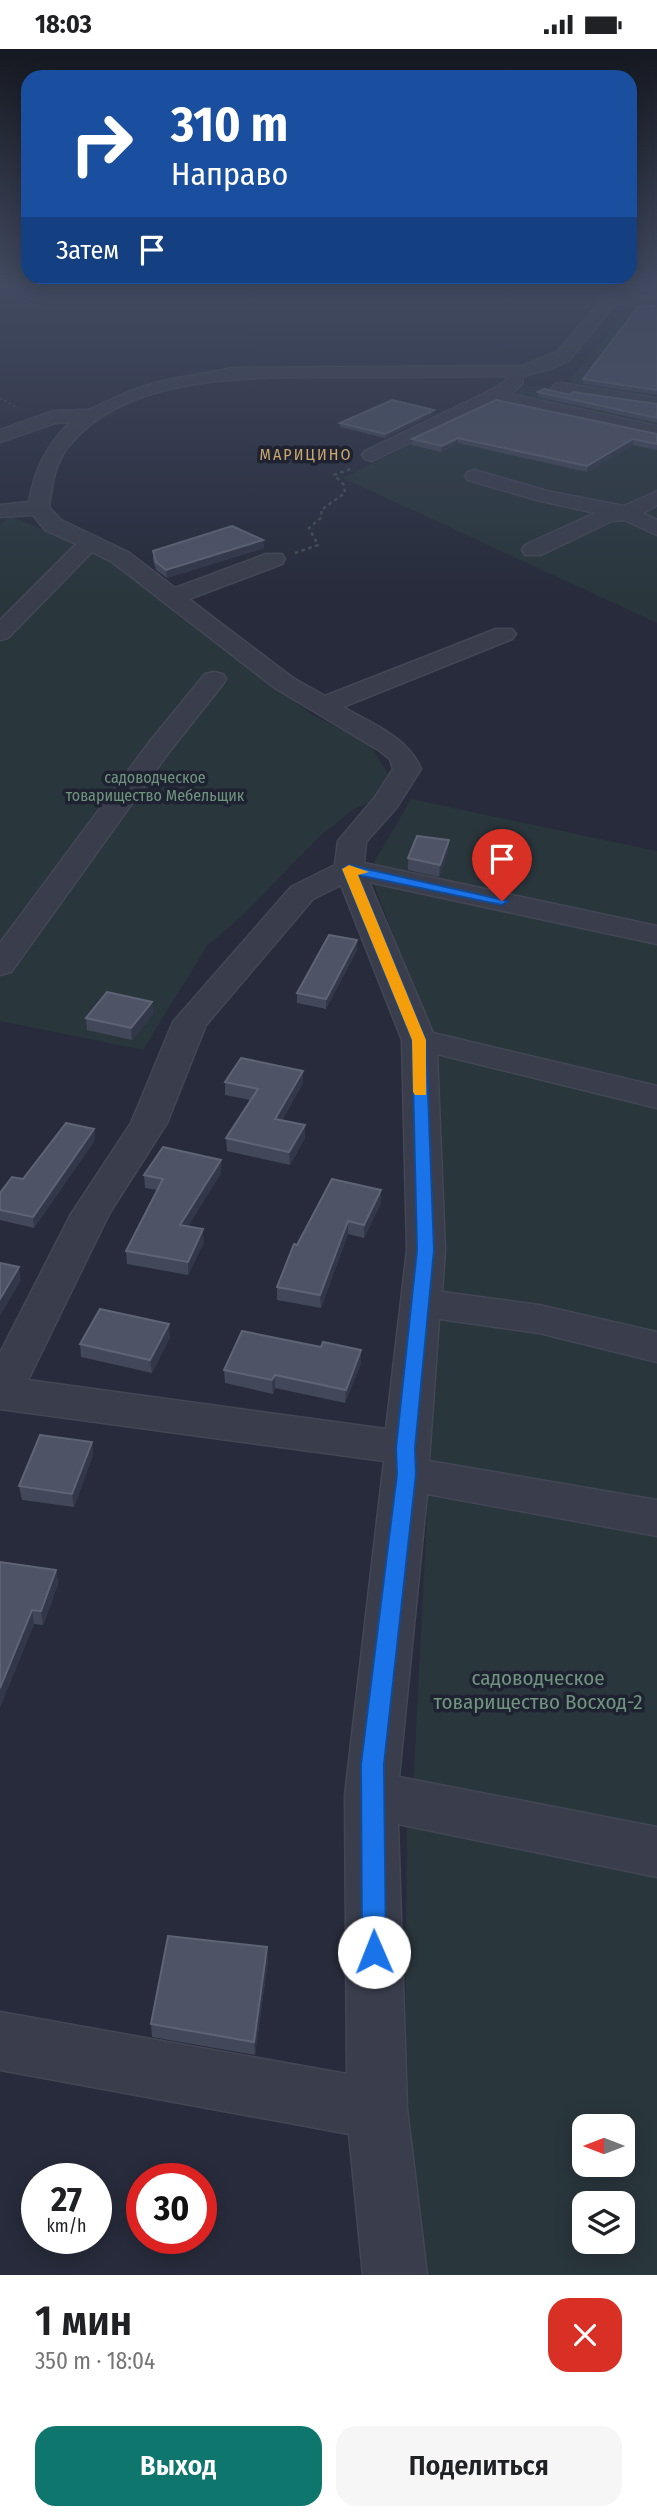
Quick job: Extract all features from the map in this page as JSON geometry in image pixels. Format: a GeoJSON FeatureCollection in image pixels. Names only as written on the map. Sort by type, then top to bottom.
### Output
{"type":"FeatureCollection","features":[{"type":"Feature","properties":{"kind":"street"},"geometry":{"type":"LineString","coordinates":[[152,391],[77,423],[52,449],[38,495],[38,508],[53,525],[120,557],[284,683],[389,745],[402,756],[407,769],[387,801],[352,841],[349,869],[419,1040],[426,1250],[371,1795],[377,2109],[395,2275]]}},
{"type":"Feature","properties":{"kind":"street"},"geometry":{"type":"LineString","coordinates":[[372,455],[492,391]]}},
{"type":"Feature","properties":{"kind":"street"},"geometry":{"type":"LineString","coordinates":[[531,391],[657,432]]}},
{"type":"Feature","properties":{"kind":"street"},"geometry":{"type":"LineString","coordinates":[[566,391],[657,403]]}},
{"type":"Feature","properties":{"kind":"street"},"geometry":{"type":"LineString","coordinates":[[0,422],[89,416]]}},
{"type":"Feature","properties":{"kind":"street"},"geometry":{"type":"LineString","coordinates":[[0,436],[53,417]]}},
{"type":"Feature","properties":{"kind":"street"},"geometry":{"type":"LineString","coordinates":[[475,476],[544,496],[627,513],[657,529]]}},
{"type":"Feature","properties":{"kind":"street"},"geometry":{"type":"LineString","coordinates":[[533,550],[584,524],[609,515],[627,513],[657,497]]}},
{"type":"Feature","properties":{"kind":"street"},"geometry":{"type":"LineString","coordinates":[[0,511],[38,508]]}},
{"type":"Feature","properties":{"kind":"street"},"geometry":{"type":"LineString","coordinates":[[0,633],[91,541]]}},
{"type":"Feature","properties":{"kind":"street"},"geometry":{"type":"LineString","coordinates":[[171,597],[232,577],[274,559]]}},
{"type":"Feature","properties":{"kind":"street"},"geometry":{"type":"LineString","coordinates":[[323,706],[503,634]]}},
{"type":"Feature","properties":{"kind":"street"},"geometry":{"type":"LineString","coordinates":[[0,965],[160,746],[214,679]]}},
{"type":"Feature","properties":{"kind":"street"},"geometry":{"type":"LineString","coordinates":[[657,935],[349,869],[302,893],[190,1022],[149,1123],[90,1214],[4,1379],[406,1461],[657,1518]]}},
{"type":"Feature","properties":{"kind":"street"},"geometry":{"type":"LineString","coordinates":[[419,1040],[657,1097]]}},
{"type":"Feature","properties":{"kind":"street"},"geometry":{"type":"LineString","coordinates":[[420,1303],[539,1319],[657,1347]]}},
{"type":"Feature","properties":{"kind":"street"},"geometry":{"type":"LineString","coordinates":[[371,1795],[657,1851]]}},
{"type":"Feature","properties":{"kind":"street"},"geometry":{"type":"LineString","coordinates":[[0,2041],[377,2109]]}},
{"type":"Feature","properties":{"kind":"path"},"geometry":{"type":"LineString","coordinates":[[274,559],[318,545],[309,528],[322,517],[321,510],[326,504],[343,496],[347,489],[334,475],[372,455]]}},
{"type":"Feature","properties":{"kind":"green space"},"geometry":{"type":"Polygon","coordinates":[[[517,391],[657,391],[657,623],[343,478],[517,391]]]}},
{"type":"Feature","properties":{"kind":"green space","name":"садоводческое товарищество Мебельщик"},"geometry":{"type":"Polygon","coordinates":[[[10,516],[104,555],[314,716],[368,741],[391,779],[375,801],[354,809],[319,837],[240,918],[207,946],[143,1050],[0,1021],[0,525],[10,516]]]}},
{"type":"Feature","properties":{"kind":"green space"},"geometry":{"type":"Polygon","coordinates":[[[411,799],[657,851],[657,1500],[424,1459],[427,1023],[369,871],[411,799]]]}},
{"type":"Feature","properties":{"kind":"green space","name":"садоводческое товарищество Восход-2"},"geometry":{"type":"Polygon","coordinates":[[[428,1496],[657,1537],[657,1836],[413,1789],[428,1496]]]}},
{"type":"Feature","properties":{"kind":"green space"},"geometry":{"type":"Polygon","coordinates":[[[407,1816],[657,1865],[657,2275],[403,2275],[407,1816]]]}},
{"type":"Feature","properties":{"kind":"building"},"geometry":{"type":"Polygon","coordinates":[[[552,391],[571,395],[573,392],[657,404],[657,418],[538,392],[552,391]]]}},
{"type":"Feature","properties":{"kind":"building"},"geometry":{"type":"Polygon","coordinates":[[[392,400],[434,410],[385,434],[340,423],[392,400]]]}},
{"type":"Feature","properties":{"kind":"building"},"geometry":{"type":"Polygon","coordinates":[[[496,400],[657,434],[657,444],[633,439],[587,466],[458,438],[442,446],[412,439],[496,400]]]}},
{"type":"Feature","properties":{"kind":"building"},"geometry":{"type":"Polygon","coordinates":[[[232,526],[263,540],[166,570],[156,562],[153,551],[232,526]]]}},
{"type":"Feature","properties":{"kind":"building"},"geometry":{"type":"Polygon","coordinates":[[[417,836],[449,840],[440,865],[408,858],[417,836]]]}},
{"type":"Feature","properties":{"kind":"building"},"geometry":{"type":"Polygon","coordinates":[[[329,935],[357,940],[326,999],[297,993],[329,935]]]}},
{"type":"Feature","properties":{"kind":"building"},"geometry":{"type":"Polygon","coordinates":[[[107,992],[152,1002],[131,1028],[86,1018],[107,992]]]}},
{"type":"Feature","properties":{"kind":"building"},"geometry":{"type":"Polygon","coordinates":[[[241,1058],[303,1071],[275,1119],[305,1125],[289,1152],[226,1138],[258,1089],[225,1082],[241,1058]]]}},
{"type":"Feature","properties":{"kind":"building"},"geometry":{"type":"Polygon","coordinates":[[[66,1123],[94,1129],[33,1217],[0,1210],[0,1193],[12,1177],[23,1179],[66,1123]]]}},
{"type":"Feature","properties":{"kind":"building"},"geometry":{"type":"Polygon","coordinates":[[[163,1147],[221,1160],[180,1225],[203,1229],[188,1262],[126,1251],[163,1179],[144,1175],[163,1147]]]}},
{"type":"Feature","properties":{"kind":"building"},"geometry":{"type":"Polygon","coordinates":[[[332,1179],[381,1190],[364,1225],[348,1221],[320,1295],[277,1287],[294,1244],[297,1245],[332,1179]]]}},
{"type":"Feature","properties":{"kind":"building"},"geometry":{"type":"Polygon","coordinates":[[[0,1263],[19,1267],[0,1299],[0,1263]]]}},
{"type":"Feature","properties":{"kind":"building"},"geometry":{"type":"Polygon","coordinates":[[[100,1309],[169,1324],[150,1360],[80,1344],[100,1309]]]}},
{"type":"Feature","properties":{"kind":"building"},"geometry":{"type":"Polygon","coordinates":[[[242,1331],[321,1347],[323,1342],[361,1350],[346,1390],[275,1375],[272,1380],[224,1370],[242,1331]]]}},
{"type":"Feature","properties":{"kind":"building"},"geometry":{"type":"Polygon","coordinates":[[[40,1435],[92,1442],[72,1494],[19,1486],[40,1435]]]}},
{"type":"Feature","properties":{"kind":"building"},"geometry":{"type":"Polygon","coordinates":[[[0,1562],[56,1570],[41,1611],[32,1610],[0,1688],[0,1562]]]}},
{"type":"Feature","properties":{"kind":"building"},"geometry":{"type":"Polygon","coordinates":[[[168,1936],[267,1947],[254,2042],[151,2024],[168,1936]]]}},
{"type":"Feature","properties":{"kind":"slow traffic"},"geometry":{"type":"LineString","coordinates":[[363,872],[349,869],[419,1040],[421,1092]]}},
{"type":"Feature","properties":{"kind":"district","name":"МАРИЦИНО"},"geometry":{"type":"Point","coordinates":[306,454]}},
{"type":"Feature","properties":{"kind":"route"},"geometry":{"type":"LineString","coordinates":[[374,1952],[372,1764],[407,1474],[406,1448],[426,1250],[419,1040],[349,869],[502,901]]}}]}
